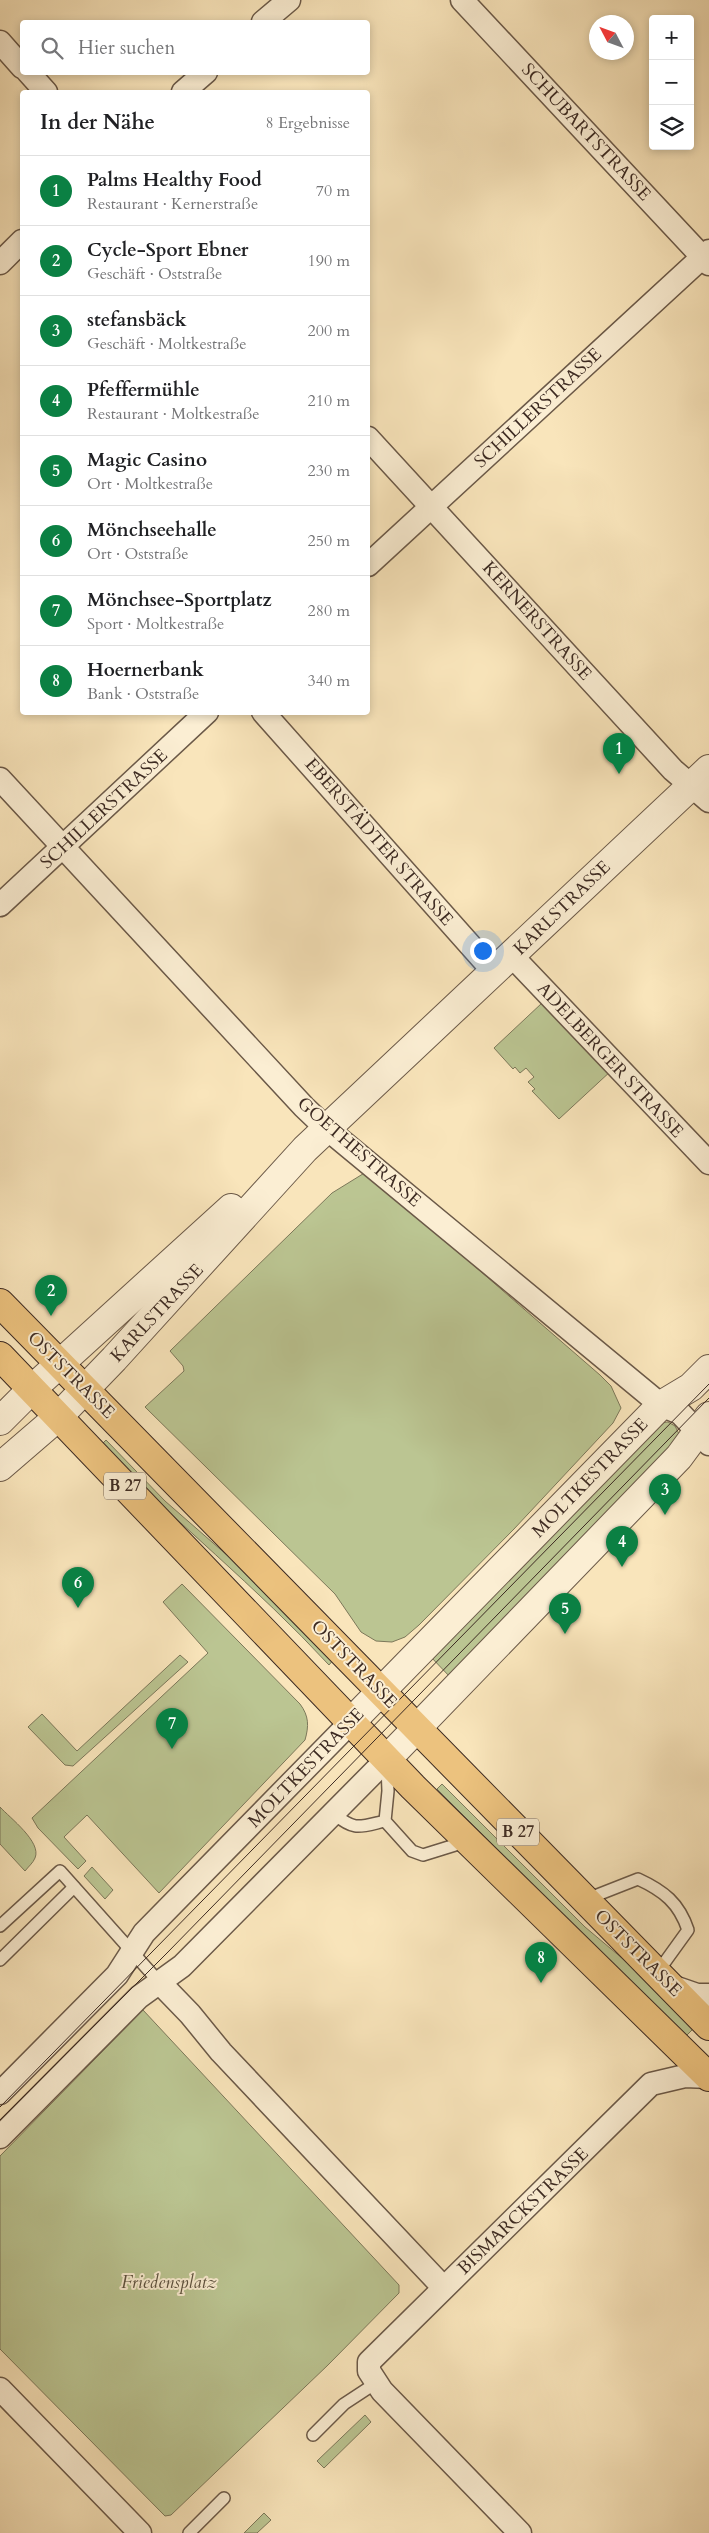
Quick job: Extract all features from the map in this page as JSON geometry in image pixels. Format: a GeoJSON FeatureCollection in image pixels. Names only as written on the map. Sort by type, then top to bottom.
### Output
{"type":"FeatureCollection","features":[{"type":"Feature","properties":{"kind":"main road","name":"OSTSTRASSE"},"geometry":{"type":"LineString","coordinates":[[0,1302],[709,2026]]}},
{"type":"Feature","properties":{"kind":"main road","name":"OSTSTRASSE"},"geometry":{"type":"LineString","coordinates":[[0,1356],[387,1759],[709,2077]]}},
{"type":"Feature","properties":{"kind":"street"},"geometry":{"type":"LineString","coordinates":[[265,20],[289,0]]}},
{"type":"Feature","properties":{"kind":"street","name":"SCHUBARTSTRASSE"},"geometry":{"type":"LineString","coordinates":[[462,0],[707,258]]}},
{"type":"Feature","properties":{"kind":"street"},"geometry":{"type":"LineString","coordinates":[[0,42],[20,65]]}},
{"type":"Feature","properties":{"kind":"street"},"geometry":{"type":"LineString","coordinates":[[31,75],[44,90]]}},
{"type":"Feature","properties":{"kind":"street"},"geometry":{"type":"LineString","coordinates":[[185,90],[203,75]]}},
{"type":"Feature","properties":{"kind":"street"},"geometry":{"type":"LineString","coordinates":[[0,263],[20,243]]}},
{"type":"Feature","properties":{"kind":"street","name":"SCHILLERSTRASSE"},"geometry":{"type":"LineString","coordinates":[[370,563],[707,258]]}},
{"type":"Feature","properties":{"kind":"street","name":"KERNERSTRASSE"},"geometry":{"type":"LineString","coordinates":[[370,440],[699,794]]}},
{"type":"Feature","properties":{"kind":"street","name":"SCHILLERSTRASSE"},"geometry":{"type":"LineString","coordinates":[[0,905],[204,715]]}},
{"type":"Feature","properties":{"kind":"street","name":"EBERSTÄDTER STRASSE"},"geometry":{"type":"LineString","coordinates":[[267,715],[503,964]]}},
{"type":"Feature","properties":{"kind":"street","name":"KARLSTRASSE"},"geometry":{"type":"LineString","coordinates":[[0,1468],[58,1417],[158,1314],[305,1149],[326,1128],[503,964],[699,794],[709,768]]}},
{"type":"Feature","properties":{"kind":"street","name":"GOETHESTRASSE"},"geometry":{"type":"LineString","coordinates":[[0,779],[304,1107],[326,1128],[662,1405],[680,1413],[705,1431]]}},
{"type":"Feature","properties":{"kind":"street","name":"ADELBERGER STRASSE"},"geometry":{"type":"LineString","coordinates":[[503,964],[709,1163]]}},
{"type":"Feature","properties":{"kind":"street","name":"KARLSTRASSE"},"geometry":{"type":"LineString","coordinates":[[0,1421],[32,1389],[230,1209],[305,1149]]}},
{"type":"Feature","properties":{"kind":"street","name":"MOLTKESTRASSE"},"geometry":{"type":"LineString","coordinates":[[0,2093],[117,1975],[144,1933],[662,1405],[691,1387],[709,1369]]}},
{"type":"Feature","properties":{"kind":"street"},"geometry":{"type":"LineString","coordinates":[[0,2137],[139,1997],[182,1966],[334,1814],[705,1431]]}},
{"type":"Feature","properties":{"kind":"street"},"geometry":{"type":"LineString","coordinates":[[664,1980],[697,1995],[709,1995]]}},
{"type":"Feature","properties":{"kind":"street"},"geometry":{"type":"LineString","coordinates":[[160,1983],[228,2060],[443,2287]]}},
{"type":"Feature","properties":{"kind":"street","name":"BISMARCKSTRASSE"},"geometry":{"type":"LineString","coordinates":[[372,2377],[369,2362],[443,2287],[584,2153],[651,2084],[685,2076],[709,2077]]}},
{"type":"Feature","properties":{"kind":"street"},"geometry":{"type":"LineString","coordinates":[[372,2377],[520,2533]]}},
{"type":"Feature","properties":{"kind":"street"},"geometry":{"type":"LineString","coordinates":[[0,2389],[140,2533]]}},
{"type":"Feature","properties":{"kind":"lane"},"geometry":{"type":"LineString","coordinates":[[387,1759],[388,1790],[385,1821],[412,1851],[423,1855],[468,1841]]}},
{"type":"Feature","properties":{"kind":"lane"},"geometry":{"type":"LineString","coordinates":[[334,1814],[349,1826],[362,1826],[385,1821]]}},
{"type":"Feature","properties":{"kind":"lane"},"geometry":{"type":"LineString","coordinates":[[0,1926],[60,1871],[160,1983]]}},
{"type":"Feature","properties":{"kind":"lane"},"geometry":{"type":"LineString","coordinates":[[585,1900],[638,1879],[658,1888],[682,1912],[688,1930],[664,1980]]}},
{"type":"Feature","properties":{"kind":"lane"},"geometry":{"type":"LineString","coordinates":[[0,1960],[74,1888]]}},
{"type":"Feature","properties":{"kind":"lane"},"geometry":{"type":"LineString","coordinates":[[313,2435],[372,2377]]}},
{"type":"Feature","properties":{"kind":"lane"},"geometry":{"type":"LineString","coordinates":[[189,2533],[224,2498]]}},
{"type":"Feature","properties":{"kind":"green space"},"geometry":{"type":"Polygon","coordinates":[[[542,1003],[612,1070],[559,1119],[532,1091],[535,1089],[528,1082],[534,1077],[526,1068],[520,1073],[515,1067],[513,1069],[494,1048],[542,1003]]]}},
{"type":"Feature","properties":{"kind":"green space"},"geometry":{"type":"Polygon","coordinates":[[[366,1172],[600,1375],[611,1386],[621,1408],[613,1423],[514,1529],[419,1625],[405,1637],[392,1642],[376,1641],[361,1632],[335,1594],[145,1407],[184,1371],[183,1366],[170,1351],[332,1193],[366,1172]]]}},
{"type":"Feature","properties":{"kind":"green space"},"geometry":{"type":"Polygon","coordinates":[[[668,1422],[675,1426],[680,1436],[452,1679],[429,1655],[658,1423],[668,1422]]]}},
{"type":"Feature","properties":{"kind":"green space"},"geometry":{"type":"Polygon","coordinates":[[[106,1440],[165,1501],[236,1563],[334,1659],[329,1665],[273,1608],[100,1446],[106,1440]]]}},
{"type":"Feature","properties":{"kind":"green space"},"geometry":{"type":"Polygon","coordinates":[[[182,1584],[300,1704],[307,1717],[308,1726],[305,1740],[159,1893],[87,1815],[64,1837],[86,1861],[78,1869],[38,1828],[32,1818],[208,1653],[163,1602],[182,1584]]]}},
{"type":"Feature","properties":{"kind":"green space"},"geometry":{"type":"Polygon","coordinates":[[[180,1655],[188,1662],[73,1766],[65,1765],[28,1727],[42,1714],[77,1751],[180,1655]]]}},
{"type":"Feature","properties":{"kind":"green space"},"geometry":{"type":"Polygon","coordinates":[[[442,1784],[585,1927],[642,1975],[696,2026],[685,2037],[437,1789],[442,1784]]]}},
{"type":"Feature","properties":{"kind":"green space"},"geometry":{"type":"Polygon","coordinates":[[[0,1807],[24,1831],[34,1845],[35,1858],[25,1871],[0,1844],[0,1807]]]}},
{"type":"Feature","properties":{"kind":"green space"},"geometry":{"type":"Polygon","coordinates":[[[92,1867],[113,1890],[105,1899],[84,1876],[92,1867]]]}},
{"type":"Feature","properties":{"kind":"green space","name":"Friedensplatz"},"geometry":{"type":"Polygon","coordinates":[[[143,2010],[399,2285],[399,2293],[328,2365],[171,2515],[165,2516],[0,2349],[0,2156],[143,2010]]]}},
{"type":"Feature","properties":{"kind":"green space"},"geometry":{"type":"Polygon","coordinates":[[[365,2415],[371,2422],[324,2468],[317,2461],[365,2415]]]}},
{"type":"Feature","properties":{"kind":"green space"},"geometry":{"type":"Polygon","coordinates":[[[264,2513],[271,2520],[257,2533],[244,2533],[264,2513]]]}},
{"type":"Feature","properties":{"kind":"tram line"},"geometry":{"type":"LineString","coordinates":[[0,2107],[709,1384]]}},
{"type":"Feature","properties":{"kind":"tram line"},"geometry":{"type":"LineString","coordinates":[[0,2120],[167,1953],[709,1398]]}},
{"type":"Feature","properties":{"kind":"place","name":"Palms Healthy Food"},"geometry":{"type":"Point","coordinates":[619,774]}},
{"type":"Feature","properties":{"kind":"place","name":"Cycle-Sport Ebner"},"geometry":{"type":"Point","coordinates":[51,1316]}},
{"type":"Feature","properties":{"kind":"place","name":"stefansbäck"},"geometry":{"type":"Point","coordinates":[665,1515]}},
{"type":"Feature","properties":{"kind":"place","name":"Pfeffermühle"},"geometry":{"type":"Point","coordinates":[622,1567]}},
{"type":"Feature","properties":{"kind":"place","name":"Mönchseehalle"},"geometry":{"type":"Point","coordinates":[78,1608]}},
{"type":"Feature","properties":{"kind":"place","name":"Magic Casino"},"geometry":{"type":"Point","coordinates":[565,1634]}},
{"type":"Feature","properties":{"kind":"place","name":"Mönchsee-Sportplatz"},"geometry":{"type":"Point","coordinates":[172,1749]}},
{"type":"Feature","properties":{"kind":"place","name":"Hoernerbank"},"geometry":{"type":"Point","coordinates":[541,1983]}}]}
